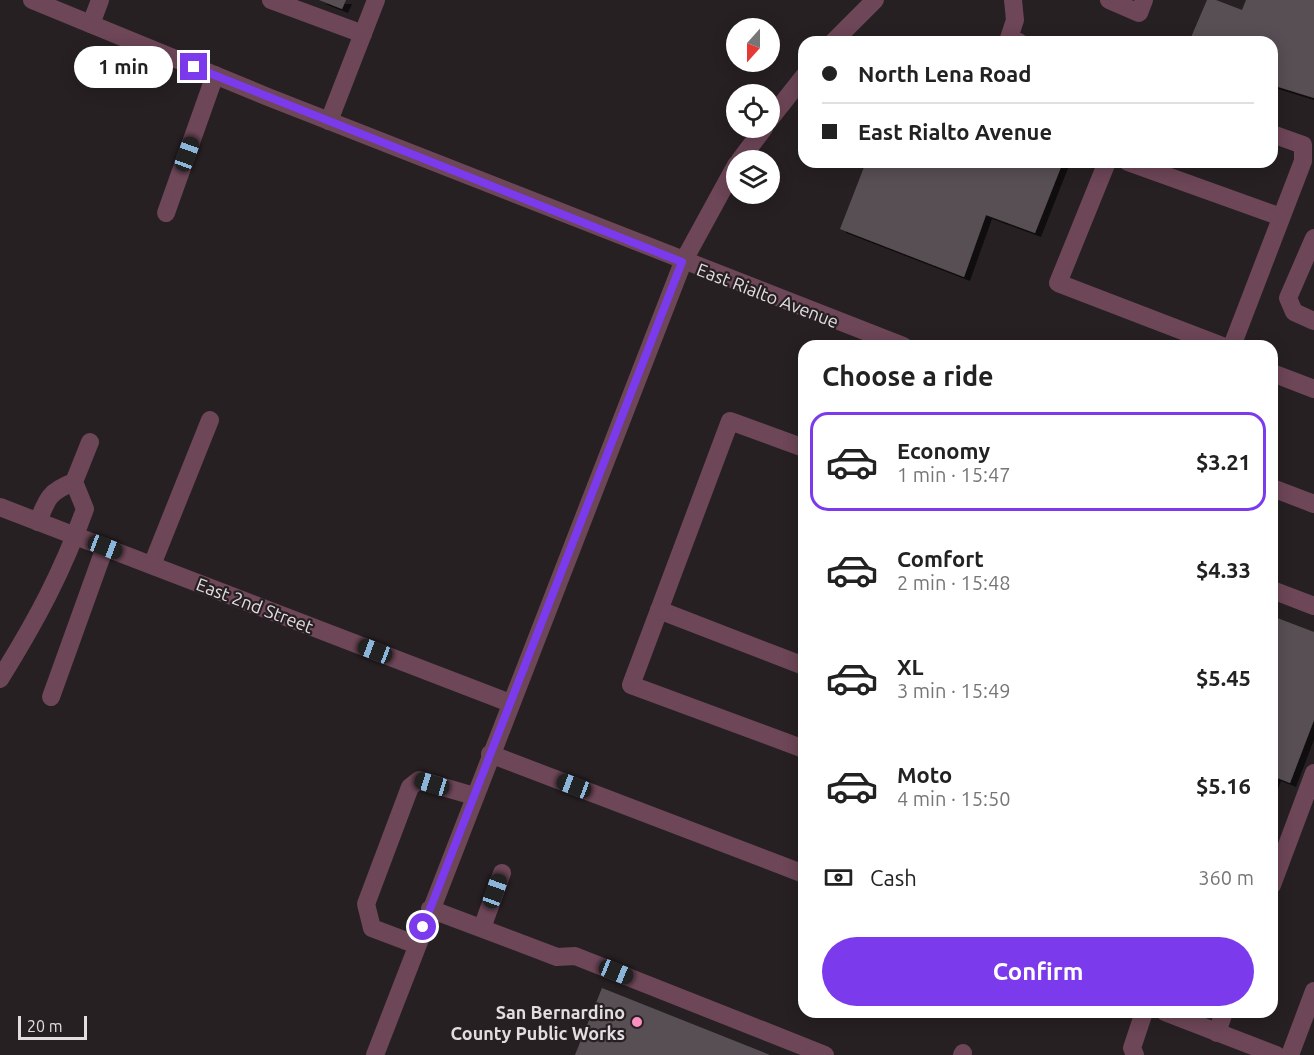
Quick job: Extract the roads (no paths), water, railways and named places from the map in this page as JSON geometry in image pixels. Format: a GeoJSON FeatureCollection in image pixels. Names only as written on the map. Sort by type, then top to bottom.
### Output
{"type":"FeatureCollection","features":[{"type":"Feature","properties":{"kind":"street","name":"East Rialto Avenue"},"geometry":{"type":"LineString","coordinates":[[32,0],[682,262],[887,340]]}},
{"type":"Feature","properties":{"kind":"street"},"geometry":{"type":"LineString","coordinates":[[91,24],[100,0]]}},
{"type":"Feature","properties":{"kind":"street"},"geometry":{"type":"LineString","coordinates":[[271,0],[363,34]]}},
{"type":"Feature","properties":{"kind":"street"},"geometry":{"type":"LineString","coordinates":[[329,121],[376,0]]}},
{"type":"Feature","properties":{"kind":"street"},"geometry":{"type":"LineString","coordinates":[[839,36],[875,0]]}},
{"type":"Feature","properties":{"kind":"street"},"geometry":{"type":"LineString","coordinates":[[1010,36],[1015,20],[1013,0]]}},
{"type":"Feature","properties":{"kind":"street"},"geometry":{"type":"LineString","coordinates":[[1109,0],[1139,13],[1144,0]]}},
{"type":"Feature","properties":{"kind":"street"},"geometry":{"type":"LineString","coordinates":[[166,213],[215,75]]}},
{"type":"Feature","properties":{"kind":"street"},"geometry":{"type":"LineString","coordinates":[[780,106],[798,84]]}},
{"type":"Feature","properties":{"kind":"street"},"geometry":{"type":"LineString","coordinates":[[1234,340],[1303,161],[1303,145],[1278,136]]}},
{"type":"Feature","properties":{"kind":"street"},"geometry":{"type":"LineString","coordinates":[[1105,168],[1058,283],[1206,340]]}},
{"type":"Feature","properties":{"kind":"street"},"geometry":{"type":"LineString","coordinates":[[1145,168],[1281,217]]}},
{"type":"Feature","properties":{"kind":"street"},"geometry":{"type":"LineString","coordinates":[[375,1055],[682,262],[726,180]]}},
{"type":"Feature","properties":{"kind":"street"},"geometry":{"type":"LineString","coordinates":[[1314,238],[1288,298],[1294,312],[1314,321]]}},
{"type":"Feature","properties":{"kind":"street"},"geometry":{"type":"LineString","coordinates":[[1278,375],[1314,389]]}},
{"type":"Feature","properties":{"kind":"street"},"geometry":{"type":"LineString","coordinates":[[152,565],[210,420]]}},
{"type":"Feature","properties":{"kind":"street"},"geometry":{"type":"LineString","coordinates":[[798,446],[730,421],[631,685],[798,748]]}},
{"type":"Feature","properties":{"kind":"street"},"geometry":{"type":"LineString","coordinates":[[0,679],[47,602],[75,536],[85,508],[74,482],[90,442]]}},
{"type":"Feature","properties":{"kind":"street"},"geometry":{"type":"LineString","coordinates":[[38,522],[46,501],[56,489],[74,482]]}},
{"type":"Feature","properties":{"kind":"street"},"geometry":{"type":"LineString","coordinates":[[1278,490],[1314,504]]}},
{"type":"Feature","properties":{"kind":"street","name":"East 2nd Street"},"geometry":{"type":"LineString","coordinates":[[0,507],[510,703]]}},
{"type":"Feature","properties":{"kind":"street"},"geometry":{"type":"LineString","coordinates":[[51,697],[105,547]]}},
{"type":"Feature","properties":{"kind":"street"},"geometry":{"type":"LineString","coordinates":[[1278,592],[1314,606]]}},
{"type":"Feature","properties":{"kind":"street"},"geometry":{"type":"LineString","coordinates":[[659,610],[798,664]]}},
{"type":"Feature","properties":{"kind":"street"},"geometry":{"type":"LineString","coordinates":[[490,754],[798,872]]}},
{"type":"Feature","properties":{"kind":"street"},"geometry":{"type":"LineString","coordinates":[[1278,869],[1314,773]]}},
{"type":"Feature","properties":{"kind":"street"},"geometry":{"type":"LineString","coordinates":[[417,945],[372,928],[366,904],[410,787],[419,780],[474,796]]}},
{"type":"Feature","properties":{"kind":"street"},"geometry":{"type":"LineString","coordinates":[[482,928],[502,873]]}},
{"type":"Feature","properties":{"kind":"street"},"geometry":{"type":"LineString","coordinates":[[430,909],[557,957],[575,956],[824,1055]]}},
{"type":"Feature","properties":{"kind":"street"},"geometry":{"type":"LineString","coordinates":[[1290,1055],[1314,992]]}},
{"type":"Feature","properties":{"kind":"street"},"geometry":{"type":"LineString","coordinates":[[1135,1055],[1131,1048],[1142,1018]]}},
{"type":"Feature","properties":{"kind":"street"},"geometry":{"type":"LineString","coordinates":[[1181,1018],[1276,1055]]}},
{"type":"Feature","properties":{"kind":"street"},"geometry":{"type":"LineString","coordinates":[[1217,1032],[1222,1018]]}},
{"type":"Feature","properties":{"kind":"place","name":"San Bernardino County Public Works"},"geometry":{"type":"Point","coordinates":[637,1022]}}]}
